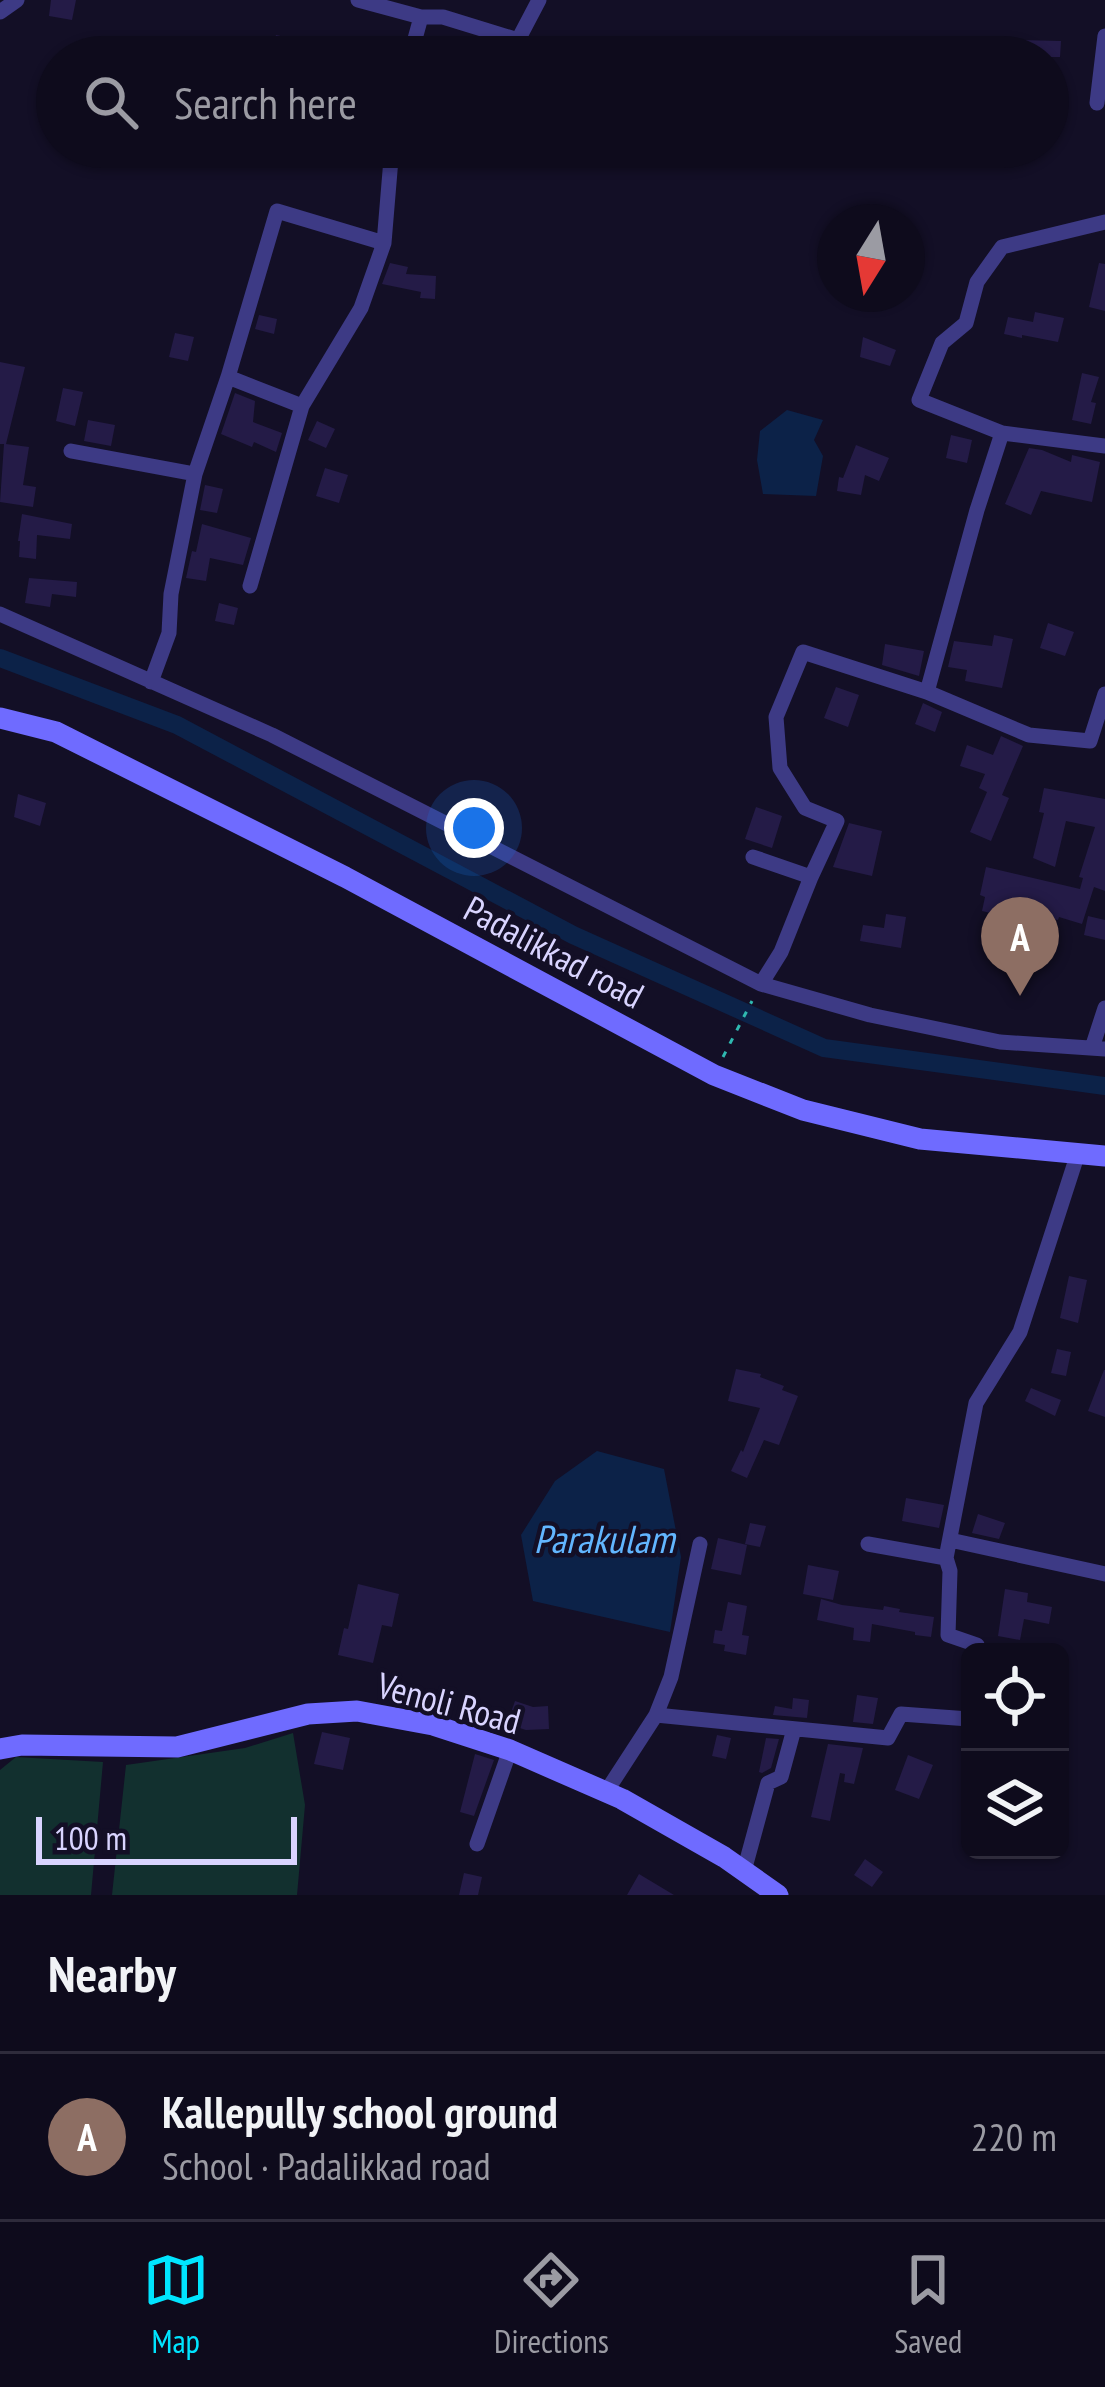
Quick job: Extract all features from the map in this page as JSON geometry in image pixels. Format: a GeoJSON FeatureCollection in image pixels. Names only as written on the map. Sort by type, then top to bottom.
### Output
{"type":"FeatureCollection","features":[{"type":"Feature","properties":{"kind":"street"},"geometry":{"type":"LineString","coordinates":[[0,12],[17,0]]}},
{"type":"Feature","properties":{"kind":"street"},"geometry":{"type":"LineString","coordinates":[[358,0],[421,17],[443,17],[505,36]]}},
{"type":"Feature","properties":{"kind":"street"},"geometry":{"type":"LineString","coordinates":[[520,36],[539,0]]}},
{"type":"Feature","properties":{"kind":"street"},"geometry":{"type":"LineString","coordinates":[[416,36],[421,17]]}},
{"type":"Feature","properties":{"kind":"street"},"geometry":{"type":"LineString","coordinates":[[1097,103],[1105,36]]}},
{"type":"Feature","properties":{"kind":"street"},"geometry":{"type":"LineString","coordinates":[[250,586],[302,406],[362,308],[384,243],[390,168]]}},
{"type":"Feature","properties":{"kind":"street"},"geometry":{"type":"LineString","coordinates":[[151,682],[170,633],[171,594],[195,474],[278,211],[384,243]]}},
{"type":"Feature","properties":{"kind":"street"},"geometry":{"type":"LineString","coordinates":[[1105,222],[1002,247],[977,281],[966,323],[942,343],[919,400],[1002,433],[1105,446]]}},
{"type":"Feature","properties":{"kind":"street"},"geometry":{"type":"LineString","coordinates":[[228,377],[302,406]]}},
{"type":"Feature","properties":{"kind":"street"},"geometry":{"type":"LineString","coordinates":[[927,692],[1002,433]]}},
{"type":"Feature","properties":{"kind":"street"},"geometry":{"type":"LineString","coordinates":[[71,451],[195,474]]}},
{"type":"Feature","properties":{"kind":"street"},"geometry":{"type":"LineString","coordinates":[[0,614],[272,735],[761,984],[870,1015],[1000,1042],[1098,1049],[1105,1008]]}},
{"type":"Feature","properties":{"kind":"street"},"geometry":{"type":"LineString","coordinates":[[761,984],[781,952],[837,821],[805,808],[780,768],[776,717],[803,652],[927,692],[1029,735],[1090,741],[1105,694]]}},
{"type":"Feature","properties":{"kind":"street","name":"Padalikkad road"},"geometry":{"type":"LineString","coordinates":[[0,718],[56,732],[345,878],[714,1075],[803,1110],[920,1139],[1105,1156]]}},
{"type":"Feature","properties":{"kind":"street"},"geometry":{"type":"LineString","coordinates":[[753,857],[811,877]]}},
{"type":"Feature","properties":{"kind":"street"},"geometry":{"type":"LineString","coordinates":[[971,1643],[948,1635],[950,1571],[946,1558],[976,1403],[1019,1332],[1078,1153]]}},
{"type":"Feature","properties":{"kind":"street"},"geometry":{"type":"LineString","coordinates":[[950,1540],[1105,1574]]}},
{"type":"Feature","properties":{"kind":"street"},"geometry":{"type":"LineString","coordinates":[[606,1792],[656,1714],[671,1677],[700,1544]]}},
{"type":"Feature","properties":{"kind":"street"},"geometry":{"type":"LineString","coordinates":[[868,1544],[946,1558]]}},
{"type":"Feature","properties":{"kind":"street","name":"Venoli Road"},"geometry":{"type":"LineString","coordinates":[[0,1749],[22,1745],[177,1747],[308,1714],[357,1711],[433,1725],[510,1750],[606,1792],[704,1845],[778,1895]]}},
{"type":"Feature","properties":{"kind":"street"},"geometry":{"type":"LineString","coordinates":[[656,1714],[889,1738],[901,1714],[961,1719]]}},
{"type":"Feature","properties":{"kind":"street"},"geometry":{"type":"LineString","coordinates":[[744,1871],[769,1783],[781,1777],[794,1729]]}},
{"type":"Feature","properties":{"kind":"street"},"geometry":{"type":"LineString","coordinates":[[477,1844],[510,1750]]}},
{"type":"Feature","properties":{"kind":"path"},"geometry":{"type":"LineString","coordinates":[[714,1075],[761,984]]}},
{"type":"Feature","properties":{"kind":"green space"},"geometry":{"type":"Polygon","coordinates":[[[293,1733],[305,1805],[297,1895],[112,1895],[126,1765],[245,1748],[293,1733]]]}},
{"type":"Feature","properties":{"kind":"green space"},"geometry":{"type":"Polygon","coordinates":[[[16,1757],[103,1762],[91,1895],[0,1895],[0,1770],[16,1757]]]}},
{"type":"Feature","properties":{"kind":"water"},"geometry":{"type":"Polygon","coordinates":[[[787,410],[823,420],[814,440],[823,456],[816,496],[763,494],[757,460],[760,431],[787,410]]]}},
{"type":"Feature","properties":{"kind":"water","name":"Parakulam"},"geometry":{"type":"Polygon","coordinates":[[[597,1451],[664,1469],[681,1557],[670,1632],[533,1601],[521,1535],[555,1481],[597,1451]]]}},
{"type":"Feature","properties":{"kind":"building"},"geometry":{"type":"Polygon","coordinates":[[[51,0],[76,0],[72,20],[49,16],[51,0]]]}},
{"type":"Feature","properties":{"kind":"building"},"geometry":{"type":"Polygon","coordinates":[[[390,263],[408,267],[406,274],[436,276],[435,299],[382,284],[390,263]]]}},
{"type":"Feature","properties":{"kind":"building"},"geometry":{"type":"Polygon","coordinates":[[[1099,263],[1105,264],[1105,311],[1089,307],[1099,263]]]}},
{"type":"Feature","properties":{"kind":"building"},"geometry":{"type":"Polygon","coordinates":[[[1035,312],[1064,318],[1058,342],[1004,334],[1008,317],[1033,322],[1035,312]]]}},
{"type":"Feature","properties":{"kind":"building"},"geometry":{"type":"Polygon","coordinates":[[[259,315],[277,319],[274,334],[255,329],[259,315]]]}},
{"type":"Feature","properties":{"kind":"building"},"geometry":{"type":"Polygon","coordinates":[[[175,333],[194,337],[188,361],[169,357],[175,333]]]}},
{"type":"Feature","properties":{"kind":"building"},"geometry":{"type":"Polygon","coordinates":[[[863,337],[896,350],[890,366],[860,357],[863,337]]]}},
{"type":"Feature","properties":{"kind":"building"},"geometry":{"type":"Polygon","coordinates":[[[0,362],[25,367],[6,444],[29,447],[23,485],[36,487],[33,507],[0,502],[4,444],[0,444],[0,362]]]}},
{"type":"Feature","properties":{"kind":"building"},"geometry":{"type":"Polygon","coordinates":[[[1082,373],[1099,377],[1091,402],[1096,403],[1091,424],[1072,420],[1082,373]]]}},
{"type":"Feature","properties":{"kind":"building"},"geometry":{"type":"Polygon","coordinates":[[[63,388],[83,392],[75,426],[56,421],[63,388]]]}},
{"type":"Feature","properties":{"kind":"building"},"geometry":{"type":"Polygon","coordinates":[[[235,393],[255,401],[253,422],[282,433],[276,452],[221,434],[235,393]]]}},
{"type":"Feature","properties":{"kind":"building"},"geometry":{"type":"Polygon","coordinates":[[[88,420],[115,425],[111,446],[84,441],[88,420]]]}},
{"type":"Feature","properties":{"kind":"building"},"geometry":{"type":"Polygon","coordinates":[[[317,421],[335,429],[326,448],[308,440],[317,421]]]}},
{"type":"Feature","properties":{"kind":"building"},"geometry":{"type":"Polygon","coordinates":[[[951,435],[972,440],[967,463],[946,458],[951,435]]]}},
{"type":"Feature","properties":{"kind":"building"},"geometry":{"type":"Polygon","coordinates":[[[856,445],[889,458],[879,481],[865,475],[861,495],[837,491],[856,445]]]}},
{"type":"Feature","properties":{"kind":"building"},"geometry":{"type":"Polygon","coordinates":[[[1029,448],[1071,462],[1072,455],[1100,462],[1092,502],[1041,491],[1031,515],[1005,504],[1029,448]]]}},
{"type":"Feature","properties":{"kind":"building"},"geometry":{"type":"Polygon","coordinates":[[[325,468],[348,475],[339,503],[316,496],[325,468]]]}},
{"type":"Feature","properties":{"kind":"building"},"geometry":{"type":"Polygon","coordinates":[[[205,485],[223,489],[217,513],[200,510],[205,485]]]}},
{"type":"Feature","properties":{"kind":"building"},"geometry":{"type":"Polygon","coordinates":[[[22,514],[72,524],[70,539],[37,535],[36,559],[19,557],[22,514]]]}},
{"type":"Feature","properties":{"kind":"building"},"geometry":{"type":"Polygon","coordinates":[[[202,524],[251,538],[243,565],[210,558],[206,581],[186,578],[202,524]]]}},
{"type":"Feature","properties":{"kind":"building"},"geometry":{"type":"Polygon","coordinates":[[[29,578],[77,582],[76,597],[52,594],[50,607],[25,603],[29,578]]]}},
{"type":"Feature","properties":{"kind":"building"},"geometry":{"type":"Polygon","coordinates":[[[219,603],[238,608],[234,625],[215,621],[219,603]]]}},
{"type":"Feature","properties":{"kind":"building"},"geometry":{"type":"Polygon","coordinates":[[[1048,623],[1074,632],[1065,656],[1040,648],[1048,623]]]}},
{"type":"Feature","properties":{"kind":"building"},"geometry":{"type":"Polygon","coordinates":[[[994,635],[1013,639],[1002,688],[965,681],[967,670],[948,667],[954,641],[992,646],[994,635]]]}},
{"type":"Feature","properties":{"kind":"building"},"geometry":{"type":"Polygon","coordinates":[[[885,644],[924,651],[919,676],[882,665],[885,644]]]}},
{"type":"Feature","properties":{"kind":"building"},"geometry":{"type":"Polygon","coordinates":[[[836,687],[859,695],[848,727],[824,718],[836,687]]]}},
{"type":"Feature","properties":{"kind":"building"},"geometry":{"type":"Polygon","coordinates":[[[923,703],[942,712],[935,732],[915,724],[923,703]]]}},
{"type":"Feature","properties":{"kind":"building"},"geometry":{"type":"Polygon","coordinates":[[[1001,736],[1023,746],[1002,795],[1009,798],[991,841],[970,832],[987,792],[979,788],[985,774],[960,766],[967,745],[993,755],[1001,736]]]}},
{"type":"Feature","properties":{"kind":"building"},"geometry":{"type":"Polygon","coordinates":[[[1044,788],[1105,799],[1105,891],[1094,887],[1082,924],[1001,907],[999,915],[982,911],[986,867],[1080,889],[1083,878],[1079,877],[1095,827],[1066,821],[1055,867],[1033,858],[1044,813],[1039,812],[1044,788]]]}},
{"type":"Feature","properties":{"kind":"building"},"geometry":{"type":"Polygon","coordinates":[[[18,794],[46,803],[40,826],[14,817],[18,794]]]}},
{"type":"Feature","properties":{"kind":"building"},"geometry":{"type":"Polygon","coordinates":[[[756,807],[782,816],[772,848],[745,839],[756,807]]]}},
{"type":"Feature","properties":{"kind":"building"},"geometry":{"type":"Polygon","coordinates":[[[849,823],[882,831],[872,876],[833,867],[849,823]]]}},
{"type":"Feature","properties":{"kind":"building"},"geometry":{"type":"Polygon","coordinates":[[[886,914],[906,917],[901,948],[860,941],[863,925],[884,928],[886,914]]]}},
{"type":"Feature","properties":{"kind":"building"},"geometry":{"type":"Polygon","coordinates":[[[1088,916],[1105,920],[1105,940],[1084,935],[1088,916]]]}},
{"type":"Feature","properties":{"kind":"building"},"geometry":{"type":"Polygon","coordinates":[[[1069,1276],[1087,1280],[1078,1323],[1060,1318],[1069,1276]]]}},
{"type":"Feature","properties":{"kind":"building"},"geometry":{"type":"Polygon","coordinates":[[[1057,1349],[1071,1352],[1066,1376],[1051,1373],[1057,1349]]]}},
{"type":"Feature","properties":{"kind":"building"},"geometry":{"type":"Polygon","coordinates":[[[736,1369],[761,1374],[798,1396],[779,1445],[764,1440],[747,1478],[731,1471],[760,1408],[728,1401],[736,1369]]]}},
{"type":"Feature","properties":{"kind":"building"},"geometry":{"type":"Polygon","coordinates":[[[1105,1370],[1105,1417],[1088,1411],[1105,1370]]]}},
{"type":"Feature","properties":{"kind":"building"},"geometry":{"type":"Polygon","coordinates":[[[1031,1388],[1061,1400],[1055,1416],[1025,1401],[1031,1388]]]}},
{"type":"Feature","properties":{"kind":"building"},"geometry":{"type":"Polygon","coordinates":[[[906,1498],[944,1505],[939,1528],[902,1521],[906,1498]]]}},
{"type":"Feature","properties":{"kind":"building"},"geometry":{"type":"Polygon","coordinates":[[[978,1514],[1005,1523],[999,1539],[972,1533],[978,1514]]]}},
{"type":"Feature","properties":{"kind":"building"},"geometry":{"type":"Polygon","coordinates":[[[750,1523],[766,1526],[760,1547],[745,1544],[750,1523]]]}},
{"type":"Feature","properties":{"kind":"building"},"geometry":{"type":"Polygon","coordinates":[[[718,1538],[747,1545],[741,1575],[711,1569],[718,1538]]]}},
{"type":"Feature","properties":{"kind":"building"},"geometry":{"type":"Polygon","coordinates":[[[808,1565],[839,1571],[833,1600],[803,1594],[808,1565]]]}},
{"type":"Feature","properties":{"kind":"building"},"geometry":{"type":"Polygon","coordinates":[[[358,1584],[399,1594],[392,1627],[382,1625],[373,1663],[338,1655],[358,1584]]]}},
{"type":"Feature","properties":{"kind":"building"},"geometry":{"type":"Polygon","coordinates":[[[1005,1589],[1028,1593],[1027,1602],[1052,1607],[1049,1624],[1024,1619],[1020,1640],[998,1636],[1005,1589]]]}},
{"type":"Feature","properties":{"kind":"building"},"geometry":{"type":"Polygon","coordinates":[[[821,1599],[934,1617],[931,1637],[872,1624],[870,1642],[853,1640],[854,1628],[817,1620],[821,1599]]]}},
{"type":"Feature","properties":{"kind":"building"},"geometry":{"type":"Polygon","coordinates":[[[728,1602],[747,1606],[742,1635],[749,1636],[746,1655],[724,1651],[725,1645],[713,1643],[715,1630],[722,1631],[728,1602]]]}},
{"type":"Feature","properties":{"kind":"building"},"geometry":{"type":"Polygon","coordinates":[[[857,1695],[878,1698],[873,1724],[853,1722],[857,1695]]]}},
{"type":"Feature","properties":{"kind":"building"},"geometry":{"type":"Polygon","coordinates":[[[793,1698],[809,1700],[807,1718],[773,1715],[775,1706],[792,1709],[793,1698]]]}},
{"type":"Feature","properties":{"kind":"building"},"geometry":{"type":"Polygon","coordinates":[[[515,1701],[548,1706],[549,1729],[526,1730],[507,1724],[515,1701]]]}},
{"type":"Feature","properties":{"kind":"building"},"geometry":{"type":"Polygon","coordinates":[[[322,1732],[350,1738],[343,1770],[314,1764],[322,1732]]]}},
{"type":"Feature","properties":{"kind":"building"},"geometry":{"type":"Polygon","coordinates":[[[717,1735],[731,1738],[726,1759],[712,1756],[717,1735]]]}},
{"type":"Feature","properties":{"kind":"building"},"geometry":{"type":"Polygon","coordinates":[[[766,1738],[779,1739],[771,1768],[762,1773],[759,1772],[766,1738]]]}},
{"type":"Feature","properties":{"kind":"building"},"geometry":{"type":"Polygon","coordinates":[[[828,1744],[863,1748],[854,1784],[844,1782],[845,1774],[840,1773],[830,1821],[811,1817],[828,1744]]]}},
{"type":"Feature","properties":{"kind":"building"},"geometry":{"type":"Polygon","coordinates":[[[475,1754],[494,1760],[474,1816],[460,1812],[475,1754]]]}},
{"type":"Feature","properties":{"kind":"building"},"geometry":{"type":"Polygon","coordinates":[[[908,1755],[933,1765],[919,1799],[895,1790],[908,1755]]]}},
{"type":"Feature","properties":{"kind":"building"},"geometry":{"type":"Polygon","coordinates":[[[865,1859],[883,1872],[872,1887],[854,1875],[865,1859]]]}},
{"type":"Feature","properties":{"kind":"building"},"geometry":{"type":"Polygon","coordinates":[[[464,1873],[482,1877],[478,1895],[459,1895],[464,1873]]]}},
{"type":"Feature","properties":{"kind":"building"},"geometry":{"type":"Polygon","coordinates":[[[639,1874],[674,1895],[627,1895],[639,1874]]]}},
{"type":"Feature","properties":{"kind":"waterway"},"geometry":{"type":"LineString","coordinates":[[0,658],[177,725],[573,935],[824,1048],[1105,1086]]}},
{"type":"Feature","properties":{"kind":"place","name":"Kallepully school ground"},"geometry":{"type":"Point","coordinates":[1020,996]}}]}
